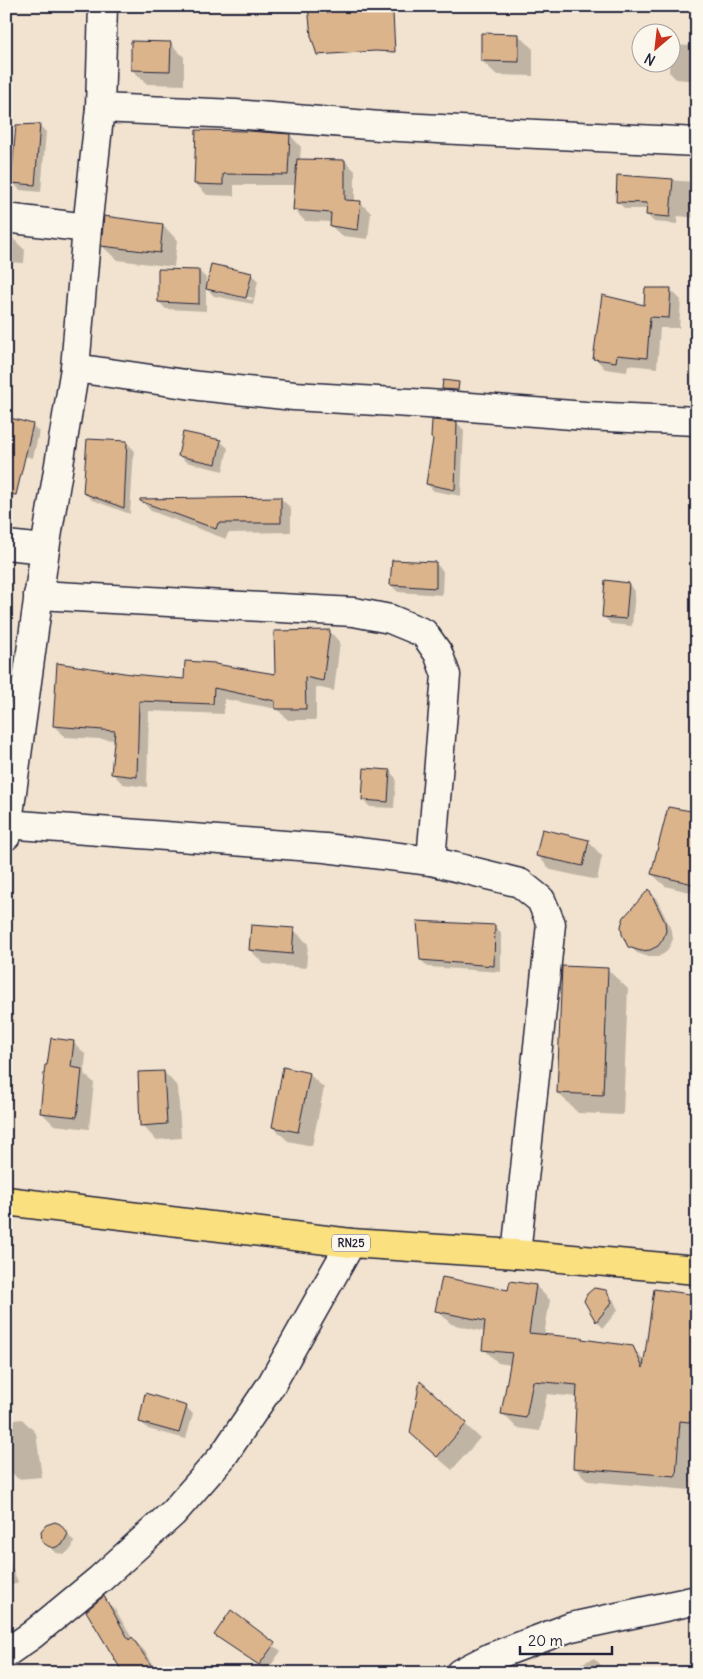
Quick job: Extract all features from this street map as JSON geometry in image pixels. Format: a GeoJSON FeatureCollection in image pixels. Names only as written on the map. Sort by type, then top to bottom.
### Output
{"type":"FeatureCollection","features":[{"type":"Feature","properties":{"kind":"main road","name":"RN25"},"geometry":{"type":"LineString","coordinates":[[6,1201],[352,1243],[516,1254],[697,1270]]}},
{"type":"Feature","properties":{"kind":"street"},"geometry":{"type":"LineString","coordinates":[[103,6],[100,108],[75,368],[38,595],[7,828],[325,848],[432,861],[520,883],[541,900],[551,924],[516,1254]]}},
{"type":"Feature","properties":{"kind":"street"},"geometry":{"type":"LineString","coordinates":[[100,108],[235,114],[380,126],[697,142]]}},
{"type":"Feature","properties":{"kind":"street"},"geometry":{"type":"LineString","coordinates":[[6,218],[87,228]]}},
{"type":"Feature","properties":{"kind":"street"},"geometry":{"type":"LineString","coordinates":[[75,368],[200,386],[294,396],[585,416],[697,421]]}},
{"type":"Feature","properties":{"kind":"street"},"geometry":{"type":"LineString","coordinates":[[6,545],[45,549]]}},
{"type":"Feature","properties":{"kind":"street"},"geometry":{"type":"LineString","coordinates":[[38,595],[354,612],[390,619],[424,633],[438,653],[446,675],[432,861]]}},
{"type":"Feature","properties":{"kind":"street"},"geometry":{"type":"LineString","coordinates":[[6,1652],[32,1635],[100,1579],[173,1512],[224,1456],[271,1385],[352,1243]]}},
{"type":"Feature","properties":{"kind":"street"},"geometry":{"type":"LineString","coordinates":[[460,1673],[491,1657],[571,1628],[697,1600]]}},
{"type":"Feature","properties":{"kind":"building"},"geometry":{"type":"Polygon","coordinates":[[[308,6],[376,6],[377,13],[393,13],[395,52],[375,51],[317,55],[311,36],[308,6]]]}},
{"type":"Feature","properties":{"kind":"building"},"geometry":{"type":"Polygon","coordinates":[[[481,33],[519,34],[519,62],[481,61],[481,33]]]}},
{"type":"Feature","properties":{"kind":"building"},"geometry":{"type":"Polygon","coordinates":[[[131,41],[171,42],[170,71],[131,70],[131,41]]]}},
{"type":"Feature","properties":{"kind":"building"},"geometry":{"type":"Polygon","coordinates":[[[40,124],[35,185],[11,183],[16,125],[40,124]]]}},
{"type":"Feature","properties":{"kind":"building"},"geometry":{"type":"Polygon","coordinates":[[[196,130],[290,134],[288,175],[223,174],[223,185],[194,184],[196,130]]]}},
{"type":"Feature","properties":{"kind":"building"},"geometry":{"type":"Polygon","coordinates":[[[297,159],[345,160],[345,200],[361,201],[358,230],[330,226],[331,213],[293,210],[297,159]]]}},
{"type":"Feature","properties":{"kind":"building"},"geometry":{"type":"Polygon","coordinates":[[[617,175],[673,179],[670,217],[646,215],[647,203],[616,202],[617,175]]]}},
{"type":"Feature","properties":{"kind":"building"},"geometry":{"type":"Polygon","coordinates":[[[104,216],[163,224],[160,253],[101,246],[104,216]]]}},
{"type":"Feature","properties":{"kind":"building"},"geometry":{"type":"Polygon","coordinates":[[[211,264],[252,273],[246,298],[206,289],[211,264]]]}},
{"type":"Feature","properties":{"kind":"building"},"geometry":{"type":"Polygon","coordinates":[[[158,269],[199,270],[199,304],[158,302],[158,269]]]}},
{"type":"Feature","properties":{"kind":"building"},"geometry":{"type":"Polygon","coordinates":[[[645,288],[671,288],[669,318],[650,317],[647,358],[617,355],[616,362],[593,359],[602,295],[644,305],[645,288]]]}},
{"type":"Feature","properties":{"kind":"building"},"geometry":{"type":"Polygon","coordinates":[[[443,380],[459,382],[458,390],[442,389],[443,380]]]}},
{"type":"Feature","properties":{"kind":"building"},"geometry":{"type":"Polygon","coordinates":[[[10,418],[33,424],[16,495],[6,494],[6,434],[10,418]]]}},
{"type":"Feature","properties":{"kind":"building"},"geometry":{"type":"Polygon","coordinates":[[[432,420],[457,422],[455,490],[426,484],[433,439],[431,438],[432,420]]]}},
{"type":"Feature","properties":{"kind":"building"},"geometry":{"type":"Polygon","coordinates":[[[183,432],[221,440],[216,464],[178,456],[183,432]]]}},
{"type":"Feature","properties":{"kind":"building"},"geometry":{"type":"Polygon","coordinates":[[[87,439],[127,441],[124,508],[83,493],[87,439]]]}},
{"type":"Feature","properties":{"kind":"building"},"geometry":{"type":"Polygon","coordinates":[[[281,497],[281,523],[218,523],[216,529],[140,501],[140,499],[281,497]]]}},
{"type":"Feature","properties":{"kind":"building"},"geometry":{"type":"Polygon","coordinates":[[[392,560],[436,562],[436,588],[390,585],[392,560]]]}},
{"type":"Feature","properties":{"kind":"building"},"geometry":{"type":"Polygon","coordinates":[[[605,580],[629,583],[626,619],[602,617],[605,580]]]}},
{"type":"Feature","properties":{"kind":"building"},"geometry":{"type":"Polygon","coordinates":[[[330,630],[323,681],[305,677],[306,709],[275,709],[275,701],[214,688],[213,704],[139,701],[137,777],[111,774],[115,731],[53,726],[57,663],[131,674],[184,679],[185,661],[215,663],[275,674],[274,631],[330,630]]]}},
{"type":"Feature","properties":{"kind":"building"},"geometry":{"type":"Polygon","coordinates":[[[364,768],[390,770],[388,802],[362,800],[364,768]]]}},
{"type":"Feature","properties":{"kind":"building"},"geometry":{"type":"Polygon","coordinates":[[[668,807],[697,812],[697,885],[651,874],[668,807]]]}},
{"type":"Feature","properties":{"kind":"building"},"geometry":{"type":"Polygon","coordinates":[[[542,829],[589,840],[583,866],[536,856],[542,829]]]}},
{"type":"Feature","properties":{"kind":"building"},"geometry":{"type":"Polygon","coordinates":[[[649,889],[665,922],[666,931],[658,946],[650,950],[641,951],[628,947],[622,934],[621,926],[624,917],[649,889]]]}},
{"type":"Feature","properties":{"kind":"building"},"geometry":{"type":"Polygon","coordinates":[[[417,921],[495,925],[494,966],[420,960],[417,921]]]}},
{"type":"Feature","properties":{"kind":"building"},"geometry":{"type":"Polygon","coordinates":[[[251,925],[294,928],[292,954],[249,950],[251,925]]]}},
{"type":"Feature","properties":{"kind":"building"},"geometry":{"type":"Polygon","coordinates":[[[562,966],[608,968],[603,1095],[557,1093],[562,966]]]}},
{"type":"Feature","properties":{"kind":"building"},"geometry":{"type":"Polygon","coordinates":[[[51,1038],[74,1041],[71,1067],[82,1069],[77,1117],[40,1113],[45,1065],[47,1065],[51,1038]]]}},
{"type":"Feature","properties":{"kind":"building"},"geometry":{"type":"Polygon","coordinates":[[[283,1067],[310,1073],[298,1132],[272,1127],[283,1067]]]}},
{"type":"Feature","properties":{"kind":"building"},"geometry":{"type":"Polygon","coordinates":[[[164,1071],[167,1124],[140,1126],[138,1072],[164,1071]]]}},
{"type":"Feature","properties":{"kind":"building"},"geometry":{"type":"Polygon","coordinates":[[[442,1277],[508,1290],[510,1281],[536,1285],[529,1333],[583,1338],[633,1346],[643,1368],[654,1289],[697,1295],[697,1423],[680,1421],[676,1476],[573,1468],[577,1385],[533,1381],[526,1418],[501,1414],[512,1353],[482,1350],[485,1321],[435,1311],[442,1277]]]}},
{"type":"Feature","properties":{"kind":"building"},"geometry":{"type":"Polygon","coordinates":[[[594,1288],[606,1290],[612,1302],[596,1322],[584,1301],[587,1294],[594,1288]]]}},
{"type":"Feature","properties":{"kind":"building"},"geometry":{"type":"Polygon","coordinates":[[[420,1381],[467,1423],[437,1457],[410,1433],[420,1381]]]}},
{"type":"Feature","properties":{"kind":"building"},"geometry":{"type":"Polygon","coordinates":[[[145,1393],[187,1406],[179,1433],[139,1422],[145,1393]]]}},
{"type":"Feature","properties":{"kind":"building"},"geometry":{"type":"Polygon","coordinates":[[[55,1522],[60,1524],[68,1534],[62,1545],[53,1548],[42,1542],[41,1531],[46,1525],[55,1522]]]}},
{"type":"Feature","properties":{"kind":"building"},"geometry":{"type":"Polygon","coordinates":[[[104,1596],[129,1640],[132,1637],[156,1673],[123,1673],[86,1611],[104,1596]]]}},
{"type":"Feature","properties":{"kind":"building"},"geometry":{"type":"Polygon","coordinates":[[[231,1610],[275,1643],[259,1665],[214,1635],[231,1610]]]}}]}
